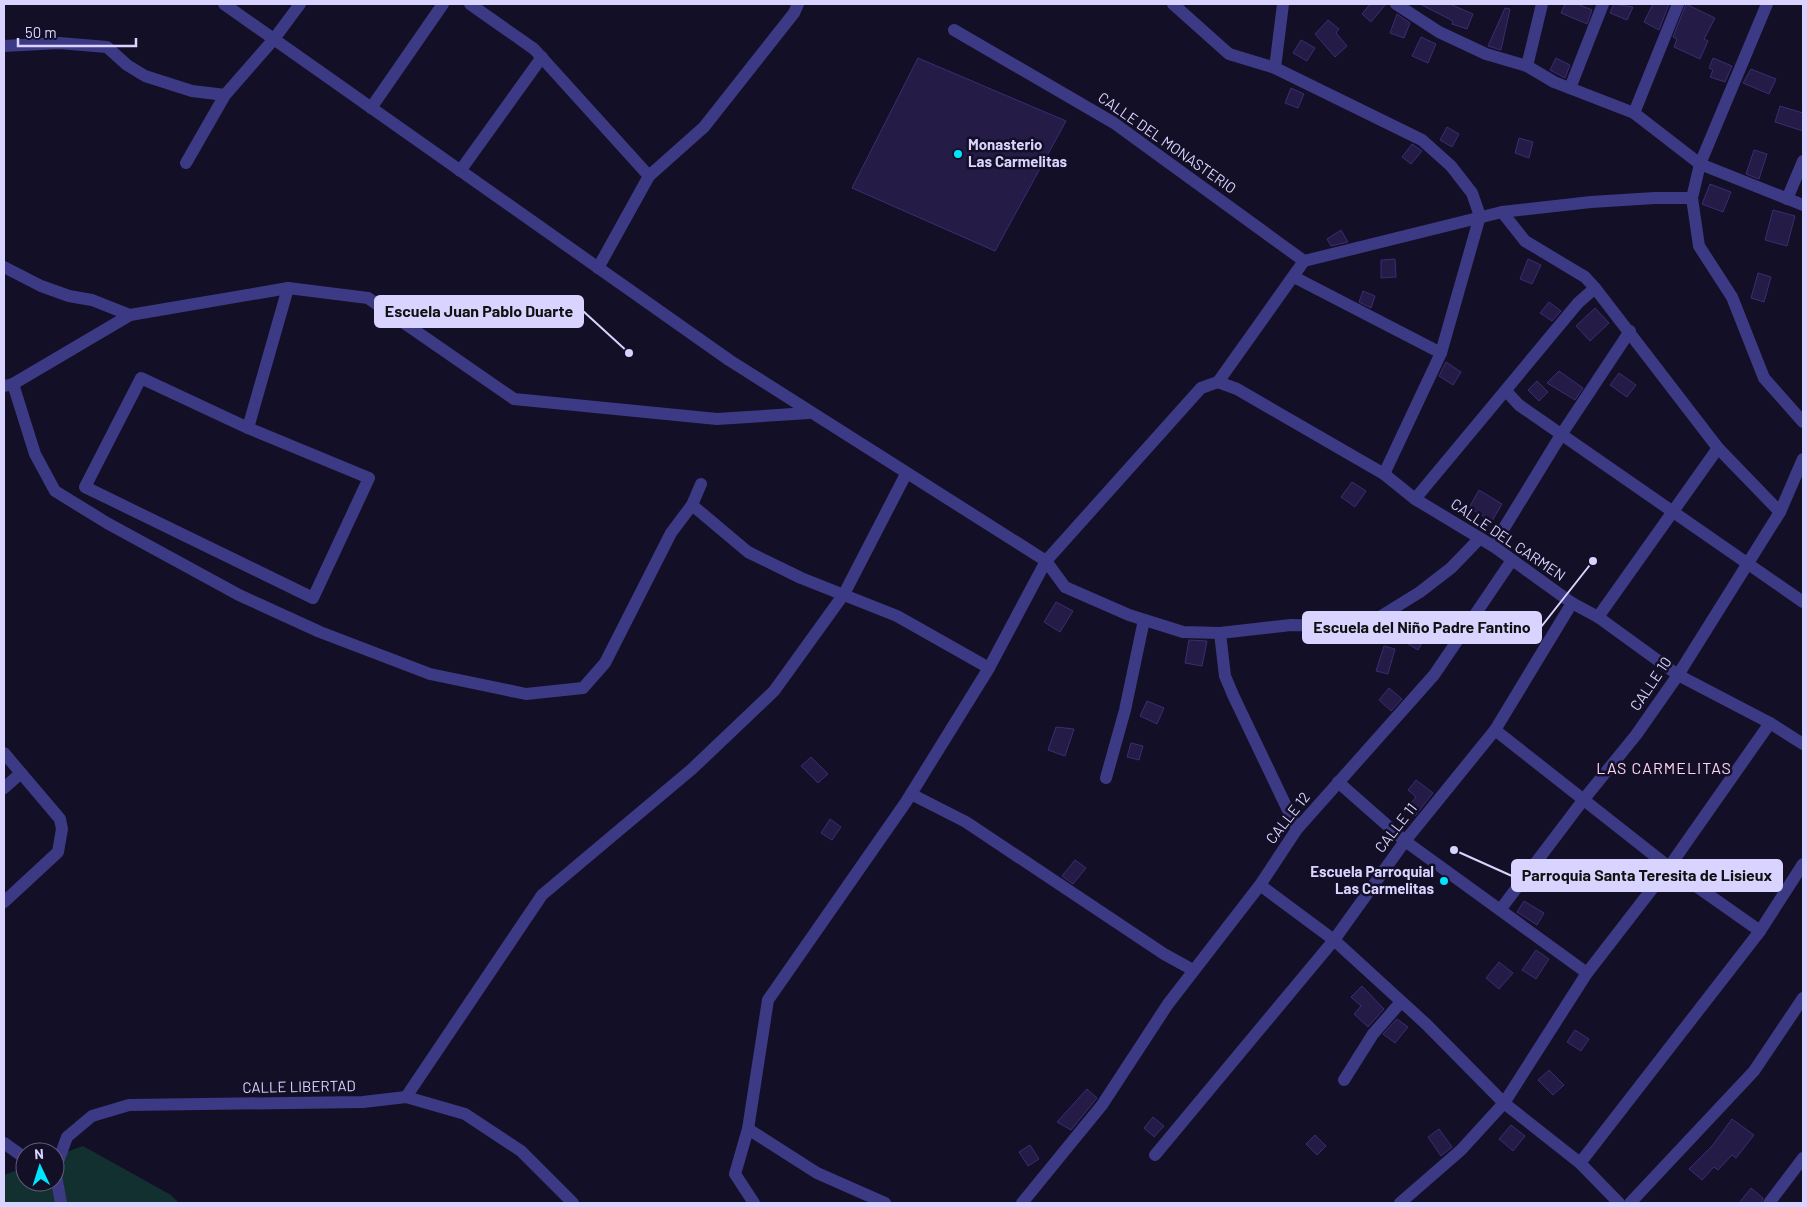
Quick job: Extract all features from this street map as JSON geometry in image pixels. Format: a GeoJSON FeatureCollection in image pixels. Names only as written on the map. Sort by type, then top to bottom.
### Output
{"type":"FeatureCollection","features":[{"type":"Feature","properties":{"kind":"street"},"geometry":{"type":"LineString","coordinates":[[224,4],[729,360],[809,413],[1046,561],[1065,587],[1144,620],[1183,632],[1220,633],[1291,625],[1346,626],[1378,618],[1420,592],[1451,568],[1480,538]]}},
{"type":"Feature","properties":{"kind":"street"},"geometry":{"type":"LineString","coordinates":[[186,163],[225,95],[274,39],[300,4]]}},
{"type":"Feature","properties":{"kind":"street"},"geometry":{"type":"LineString","coordinates":[[371,108],[443,4]]}},
{"type":"Feature","properties":{"kind":"street"},"geometry":{"type":"LineString","coordinates":[[470,4],[534,49],[649,176]]}},
{"type":"Feature","properties":{"kind":"street"},"geometry":{"type":"LineString","coordinates":[[598,268],[649,176],[704,127],[794,13],[798,4]]}},
{"type":"Feature","properties":{"kind":"street"},"geometry":{"type":"LineString","coordinates":[[1173,4],[1229,54],[1275,68],[1422,140],[1451,166],[1472,193],[1480,216],[1441,353],[1384,474]]}},
{"type":"Feature","properties":{"kind":"street"},"geometry":{"type":"LineString","coordinates":[[1275,68],[1283,4]]}},
{"type":"Feature","properties":{"kind":"street"},"geometry":{"type":"LineString","coordinates":[[1396,4],[1439,32],[1486,54],[1527,66],[1554,82],[1634,113],[1700,164],[1803,205]]}},
{"type":"Feature","properties":{"kind":"street"},"geometry":{"type":"LineString","coordinates":[[1527,66],[1542,4]]}},
{"type":"Feature","properties":{"kind":"street"},"geometry":{"type":"LineString","coordinates":[[1570,88],[1603,4]]}},
{"type":"Feature","properties":{"kind":"street"},"geometry":{"type":"LineString","coordinates":[[1634,113],[1678,4]]}},
{"type":"Feature","properties":{"kind":"street"},"geometry":{"type":"LineString","coordinates":[[1768,4],[1700,164],[1692,198],[1699,246],[1732,297],[1764,378],[1803,422]]}},
{"type":"Feature","properties":{"kind":"street","name":"CALLE DEL MONASTERIO"},"geometry":{"type":"LineString","coordinates":[[954,30],[1114,123],[1304,261]]}},
{"type":"Feature","properties":{"kind":"street"},"geometry":{"type":"LineString","coordinates":[[4,46],[59,43],[107,47],[127,65],[145,76],[192,91],[225,95]]}},
{"type":"Feature","properties":{"kind":"street"},"geometry":{"type":"LineString","coordinates":[[460,170],[542,57]]}},
{"type":"Feature","properties":{"kind":"street"},"geometry":{"type":"LineString","coordinates":[[1787,199],[1803,161]]}},
{"type":"Feature","properties":{"kind":"street"},"geometry":{"type":"LineString","coordinates":[[754,1203],[735,1174],[748,1129],[768,1000],[911,794],[989,668],[1046,561],[1201,388],[1218,382],[1304,261],[1502,212],[1609,201],[1692,198]]}},
{"type":"Feature","properties":{"kind":"street"},"geometry":{"type":"LineString","coordinates":[[1502,212],[1525,241],[1584,277],[1596,288],[1718,448],[1780,512]]}},
{"type":"Feature","properties":{"kind":"street"},"geometry":{"type":"LineString","coordinates":[[4,267],[41,286],[69,296],[92,300],[130,315]]}},
{"type":"Feature","properties":{"kind":"street"},"geometry":{"type":"LineString","coordinates":[[1294,277],[1441,353]]}},
{"type":"Feature","properties":{"kind":"street"},"geometry":{"type":"LineString","coordinates":[[701,484],[692,505],[671,533],[605,663],[583,688],[526,694],[430,674],[320,632],[239,595],[107,523],[55,491],[35,454],[8,385],[130,315],[288,288],[368,298],[514,399],[717,419],[809,413]]}},
{"type":"Feature","properties":{"kind":"street"},"geometry":{"type":"LineString","coordinates":[[248,428],[288,288]]}},
{"type":"Feature","properties":{"kind":"street"},"geometry":{"type":"LineString","coordinates":[[1415,499],[1506,392],[1578,303],[1596,288]]}},
{"type":"Feature","properties":{"kind":"street"},"geometry":{"type":"LineString","coordinates":[[1493,546],[1561,434],[1630,331]]}},
{"type":"Feature","properties":{"kind":"street"},"geometry":{"type":"LineString","coordinates":[[141,378],[248,428],[369,478],[313,598],[85,487],[141,378]]}},
{"type":"Feature","properties":{"kind":"street","name":"CALLE DEL CARMEN"},"geometry":{"type":"LineString","coordinates":[[1218,382],[1237,389],[1384,474],[1415,499],[1493,546],[1572,603],[1598,617],[1678,675],[1770,723],[1803,744]]}},
{"type":"Feature","properties":{"kind":"street"},"geometry":{"type":"LineString","coordinates":[[1506,392],[1519,405],[1803,602]]}},
{"type":"Feature","properties":{"kind":"street"},"geometry":{"type":"LineString","coordinates":[[1598,617],[1718,448]]}},
{"type":"Feature","properties":{"kind":"street","name":"CALLE 10"},"geometry":{"type":"LineString","coordinates":[[1500,910],[1584,799],[1636,735],[1678,675],[1780,512],[1803,458]]}},
{"type":"Feature","properties":{"kind":"street"},"geometry":{"type":"LineString","coordinates":[[406,1097],[542,895],[692,769],[774,691],[844,594],[906,474]]}},
{"type":"Feature","properties":{"kind":"street"},"geometry":{"type":"LineString","coordinates":[[692,505],[748,552],[801,578],[896,616],[989,668]]}},
{"type":"Feature","properties":{"kind":"street","name":"CALLE 12"},"geometry":{"type":"LineString","coordinates":[[1022,1203],[1102,1105],[1193,970],[1260,885],[1297,830],[1434,675],[1512,560]]}},
{"type":"Feature","properties":{"kind":"street","name":"CALLE 11"},"geometry":{"type":"LineString","coordinates":[[1155,1155],[1334,940],[1405,841],[1495,730],[1572,603]]}},
{"type":"Feature","properties":{"kind":"street"},"geometry":{"type":"LineString","coordinates":[[1106,778],[1125,710],[1144,620]]}},
{"type":"Feature","properties":{"kind":"street"},"geometry":{"type":"LineString","coordinates":[[1220,633],[1225,676],[1297,830]]}},
{"type":"Feature","properties":{"kind":"street"},"geometry":{"type":"LineString","coordinates":[[1400,1203],[1461,1150],[1504,1103],[1587,973],[1669,867],[1770,723]]}},
{"type":"Feature","properties":{"kind":"street"},"geometry":{"type":"LineString","coordinates":[[1495,730],[1669,867],[1760,932]]}},
{"type":"Feature","properties":{"kind":"street"},"geometry":{"type":"LineString","coordinates":[[4,752],[60,819],[62,829],[58,852],[4,902]]}},
{"type":"Feature","properties":{"kind":"street"},"geometry":{"type":"LineString","coordinates":[[4,788],[21,773]]}},
{"type":"Feature","properties":{"kind":"street"},"geometry":{"type":"LineString","coordinates":[[1338,782],[1405,841],[1587,973]]}},
{"type":"Feature","properties":{"kind":"street"},"geometry":{"type":"LineString","coordinates":[[911,794],[966,822],[1164,954],[1193,970]]}},
{"type":"Feature","properties":{"kind":"street"},"geometry":{"type":"LineString","coordinates":[[1580,1163],[1760,932],[1803,864]]}},
{"type":"Feature","properties":{"kind":"street"},"geometry":{"type":"LineString","coordinates":[[1260,885],[1334,940],[1401,1002],[1504,1103],[1580,1163],[1619,1203]]}},
{"type":"Feature","properties":{"kind":"street"},"geometry":{"type":"LineString","coordinates":[[1630,1203],[1754,1071],[1803,998]]}},
{"type":"Feature","properties":{"kind":"street"},"geometry":{"type":"LineString","coordinates":[[1344,1080],[1372,1034],[1401,1002]]}},
{"type":"Feature","properties":{"kind":"street","name":"CALLE LIBERTAD"},"geometry":{"type":"LineString","coordinates":[[65,1143],[67,1137],[92,1116],[129,1105],[363,1102],[406,1097],[465,1114],[521,1151],[573,1203]]}},
{"type":"Feature","properties":{"kind":"street"},"geometry":{"type":"LineString","coordinates":[[748,1129],[817,1174],[885,1203]]}},
{"type":"Feature","properties":{"kind":"street"},"geometry":{"type":"LineString","coordinates":[[4,1143],[15,1151]]}},
{"type":"Feature","properties":{"kind":"street"},"geometry":{"type":"LineString","coordinates":[[1769,1203],[1803,1158]]}},
{"type":"Feature","properties":{"kind":"green space"},"geometry":{"type":"Polygon","coordinates":[[[83,1146],[171,1195],[179,1203],[4,1203],[4,1175],[15,1171],[15,1192],[65,1192],[65,1152],[83,1146]]]}},
{"type":"Feature","properties":{"kind":"building"},"geometry":{"type":"Polygon","coordinates":[[[1370,4],[1386,4],[1371,22],[1362,14],[1370,4]]]}},
{"type":"Feature","properties":{"kind":"building"},"geometry":{"type":"Polygon","coordinates":[[[1420,4],[1450,4],[1473,14],[1467,29],[1452,24],[1453,21],[1420,4]]]}},
{"type":"Feature","properties":{"kind":"building"},"geometry":{"type":"Polygon","coordinates":[[[1565,4],[1577,4],[1592,10],[1587,24],[1561,13],[1565,4]]]}},
{"type":"Feature","properties":{"kind":"building"},"geometry":{"type":"Polygon","coordinates":[[[1614,4],[1633,7],[1627,20],[1610,13],[1614,4]]]}},
{"type":"Feature","properties":{"kind":"building"},"geometry":{"type":"Polygon","coordinates":[[[1653,4],[1669,4],[1659,30],[1644,22],[1653,4]]]}},
{"type":"Feature","properties":{"kind":"building"},"geometry":{"type":"Polygon","coordinates":[[[1686,4],[1715,18],[1704,39],[1708,41],[1700,59],[1674,47],[1677,39],[1673,37],[1686,4]]]}},
{"type":"Feature","properties":{"kind":"building"},"geometry":{"type":"Polygon","coordinates":[[[1505,8],[1510,9],[1501,50],[1488,46],[1505,8]]]}},
{"type":"Feature","properties":{"kind":"building"},"geometry":{"type":"Polygon","coordinates":[[[1397,14],[1410,23],[1404,38],[1390,33],[1397,14]]]}},
{"type":"Feature","properties":{"kind":"building"},"geometry":{"type":"Polygon","coordinates":[[[1328,20],[1339,29],[1336,33],[1347,46],[1335,57],[1315,34],[1328,20]]]}},
{"type":"Feature","properties":{"kind":"building"},"geometry":{"type":"Polygon","coordinates":[[[1421,37],[1436,44],[1428,63],[1412,56],[1421,37]]]}},
{"type":"Feature","properties":{"kind":"building"},"geometry":{"type":"Polygon","coordinates":[[[1301,40],[1315,48],[1307,61],[1293,53],[1301,40]]]}},
{"type":"Feature","properties":{"kind":"building","name":"Monasterio Las Carmelitas"},"geometry":{"type":"Polygon","coordinates":[[[918,58],[1066,121],[995,251],[852,188],[918,58]]]}},
{"type":"Feature","properties":{"kind":"building"},"geometry":{"type":"Polygon","coordinates":[[[1556,58],[1570,65],[1565,78],[1550,70],[1556,58]]]}},
{"type":"Feature","properties":{"kind":"building"},"geometry":{"type":"Polygon","coordinates":[[[1713,58],[1732,66],[1725,82],[1710,77],[1713,70],[1709,68],[1713,58]]]}},
{"type":"Feature","properties":{"kind":"building"},"geometry":{"type":"Polygon","coordinates":[[[1751,69],[1776,79],[1769,94],[1743,83],[1751,69]]]}},
{"type":"Feature","properties":{"kind":"building"},"geometry":{"type":"Polygon","coordinates":[[[1291,88],[1304,94],[1298,108],[1285,103],[1291,88]]]}},
{"type":"Feature","properties":{"kind":"building"},"geometry":{"type":"Polygon","coordinates":[[[1780,106],[1803,113],[1803,131],[1775,122],[1780,106]]]}},
{"type":"Feature","properties":{"kind":"building"},"geometry":{"type":"Polygon","coordinates":[[[1447,127],[1459,134],[1452,147],[1440,140],[1447,127]]]}},
{"type":"Feature","properties":{"kind":"building"},"geometry":{"type":"Polygon","coordinates":[[[1519,138],[1533,142],[1529,158],[1515,153],[1519,138]]]}},
{"type":"Feature","properties":{"kind":"building"},"geometry":{"type":"Polygon","coordinates":[[[1412,144],[1422,151],[1411,164],[1402,157],[1412,144]]]}},
{"type":"Feature","properties":{"kind":"building"},"geometry":{"type":"Polygon","coordinates":[[[1754,150],[1767,154],[1759,179],[1746,174],[1754,150]]]}},
{"type":"Feature","properties":{"kind":"building"},"geometry":{"type":"Polygon","coordinates":[[[1710,184],[1731,192],[1723,212],[1702,204],[1710,184]]]}},
{"type":"Feature","properties":{"kind":"building"},"geometry":{"type":"Polygon","coordinates":[[[1773,210],[1795,216],[1787,246],[1765,240],[1773,210]]]}},
{"type":"Feature","properties":{"kind":"building"},"geometry":{"type":"Polygon","coordinates":[[[1341,230],[1348,242],[1331,246],[1327,239],[1341,230]]]}},
{"type":"Feature","properties":{"kind":"building"},"geometry":{"type":"Polygon","coordinates":[[[1395,259],[1396,277],[1381,278],[1381,260],[1395,259]]]}},
{"type":"Feature","properties":{"kind":"building"},"geometry":{"type":"Polygon","coordinates":[[[1528,259],[1541,265],[1532,284],[1520,279],[1528,259]]]}},
{"type":"Feature","properties":{"kind":"building"},"geometry":{"type":"Polygon","coordinates":[[[1758,273],[1771,277],[1764,302],[1751,298],[1758,273]]]}},
{"type":"Feature","properties":{"kind":"building"},"geometry":{"type":"Polygon","coordinates":[[[1363,291],[1375,296],[1371,308],[1359,302],[1363,291]]]}},
{"type":"Feature","properties":{"kind":"building"},"geometry":{"type":"Polygon","coordinates":[[[1549,302],[1561,311],[1552,321],[1540,313],[1549,302]]]}},
{"type":"Feature","properties":{"kind":"building"},"geometry":{"type":"Polygon","coordinates":[[[1595,308],[1609,323],[1590,341],[1576,326],[1595,308]]]}},
{"type":"Feature","properties":{"kind":"building"},"geometry":{"type":"Polygon","coordinates":[[[1446,362],[1461,372],[1453,385],[1439,376],[1446,362]]]}},
{"type":"Feature","properties":{"kind":"building"},"geometry":{"type":"Polygon","coordinates":[[[1559,371],[1583,388],[1575,400],[1547,383],[1559,371]]]}},
{"type":"Feature","properties":{"kind":"building"},"geometry":{"type":"Polygon","coordinates":[[[1619,373],[1636,385],[1627,397],[1610,385],[1619,373]]]}},
{"type":"Feature","properties":{"kind":"building"},"geometry":{"type":"Polygon","coordinates":[[[1537,381],[1548,392],[1539,401],[1528,390],[1537,381]]]}},
{"type":"Feature","properties":{"kind":"building"},"geometry":{"type":"Polygon","coordinates":[[[1352,482],[1366,491],[1355,507],[1341,497],[1352,482]]]}},
{"type":"Feature","properties":{"kind":"building"},"geometry":{"type":"Polygon","coordinates":[[[1479,490],[1502,504],[1492,521],[1469,508],[1479,490]]]}},
{"type":"Feature","properties":{"kind":"building"},"geometry":{"type":"Polygon","coordinates":[[[1056,602],[1073,611],[1060,632],[1044,622],[1056,602]]]}},
{"type":"Feature","properties":{"kind":"building"},"geometry":{"type":"Polygon","coordinates":[[[1411,632],[1424,639],[1418,650],[1405,642],[1411,632]]]}},
{"type":"Feature","properties":{"kind":"building"},"geometry":{"type":"Polygon","coordinates":[[[1189,640],[1207,641],[1202,666],[1185,663],[1189,640]]]}},
{"type":"Feature","properties":{"kind":"building"},"geometry":{"type":"Polygon","coordinates":[[[1384,646],[1395,649],[1388,674],[1376,671],[1384,646]]]}},
{"type":"Feature","properties":{"kind":"building"},"geometry":{"type":"Polygon","coordinates":[[[1389,688],[1402,699],[1391,711],[1379,700],[1389,688]]]}},
{"type":"Feature","properties":{"kind":"building"},"geometry":{"type":"Polygon","coordinates":[[[1147,701],[1164,708],[1157,724],[1140,716],[1147,701]]]}},
{"type":"Feature","properties":{"kind":"building"},"geometry":{"type":"Polygon","coordinates":[[[1056,727],[1074,729],[1065,756],[1048,750],[1056,727]]]}},
{"type":"Feature","properties":{"kind":"building"},"geometry":{"type":"Polygon","coordinates":[[[1131,743],[1143,746],[1139,760],[1127,757],[1131,743]]]}},
{"type":"Feature","properties":{"kind":"building"},"geometry":{"type":"Polygon","coordinates":[[[811,757],[828,774],[818,783],[801,766],[811,757]]]}},
{"type":"Feature","properties":{"kind":"building"},"geometry":{"type":"Polygon","coordinates":[[[1416,780],[1433,793],[1415,816],[1406,809],[1416,797],[1408,790],[1416,780]]]}},
{"type":"Feature","properties":{"kind":"building"},"geometry":{"type":"Polygon","coordinates":[[[830,819],[841,827],[832,840],[821,833],[830,819]]]}},
{"type":"Feature","properties":{"kind":"building"},"geometry":{"type":"Polygon","coordinates":[[[1075,860],[1086,868],[1073,884],[1062,876],[1075,860]]]}},
{"type":"Feature","properties":{"kind":"building"},"geometry":{"type":"Polygon","coordinates":[[[1524,901],[1544,913],[1537,925],[1517,912],[1524,901]]]}},
{"type":"Feature","properties":{"kind":"building"},"geometry":{"type":"Polygon","coordinates":[[[1536,950],[1549,959],[1536,979],[1522,970],[1536,950]]]}},
{"type":"Feature","properties":{"kind":"building"},"geometry":{"type":"Polygon","coordinates":[[[1499,962],[1513,973],[1499,989],[1486,978],[1499,962]]]}},
{"type":"Feature","properties":{"kind":"building"},"geometry":{"type":"Polygon","coordinates":[[[1362,986],[1384,1009],[1368,1027],[1354,1014],[1361,1006],[1351,997],[1362,986]]]}},
{"type":"Feature","properties":{"kind":"building"},"geometry":{"type":"Polygon","coordinates":[[[1397,1019],[1408,1027],[1395,1043],[1383,1034],[1397,1019]]]}},
{"type":"Feature","properties":{"kind":"building"},"geometry":{"type":"Polygon","coordinates":[[[1575,1030],[1589,1039],[1581,1051],[1567,1042],[1575,1030]]]}},
{"type":"Feature","properties":{"kind":"building"},"geometry":{"type":"Polygon","coordinates":[[[1549,1070],[1564,1085],[1553,1095],[1538,1080],[1549,1070]]]}},
{"type":"Feature","properties":{"kind":"building"},"geometry":{"type":"Polygon","coordinates":[[[1087,1089],[1097,1098],[1071,1130],[1057,1122],[1087,1089]]]}},
{"type":"Feature","properties":{"kind":"building"},"geometry":{"type":"Polygon","coordinates":[[[1153,1117],[1164,1126],[1154,1137],[1144,1128],[1153,1117]]]}},
{"type":"Feature","properties":{"kind":"building"},"geometry":{"type":"Polygon","coordinates":[[[1732,1119],[1754,1135],[1736,1158],[1732,1155],[1718,1170],[1714,1167],[1702,1180],[1689,1169],[1712,1146],[1732,1119]]]}},
{"type":"Feature","properties":{"kind":"building"},"geometry":{"type":"Polygon","coordinates":[[[1511,1125],[1525,1136],[1513,1151],[1499,1139],[1511,1125]]]}},
{"type":"Feature","properties":{"kind":"building"},"geometry":{"type":"Polygon","coordinates":[[[1439,1129],[1452,1147],[1441,1156],[1428,1137],[1439,1129]]]}},
{"type":"Feature","properties":{"kind":"building"},"geometry":{"type":"Polygon","coordinates":[[[1315,1135],[1326,1146],[1317,1155],[1306,1144],[1315,1135]]]}},
{"type":"Feature","properties":{"kind":"building"},"geometry":{"type":"Polygon","coordinates":[[[1030,1145],[1039,1159],[1028,1166],[1019,1152],[1030,1145]]]}},
{"type":"Feature","properties":{"kind":"building"},"geometry":{"type":"Polygon","coordinates":[[[1751,1188],[1763,1198],[1761,1203],[1739,1203],[1751,1188]]]}},
{"type":"Feature","properties":{"kind":"place","name":"Monasterio Las Carmelitas"},"geometry":{"type":"Point","coordinates":[958,154]}},
{"type":"Feature","properties":{"kind":"place","name":"Escuela Juan Pablo Duarte"},"geometry":{"type":"Point","coordinates":[629,353]}},
{"type":"Feature","properties":{"kind":"place","name":"Escuela del Niño Padre Fantino"},"geometry":{"type":"Point","coordinates":[1593,561]}},
{"type":"Feature","properties":{"kind":"place","name":"Parroquia Santa Teresita de Lisieux"},"geometry":{"type":"Point","coordinates":[1454,850]}},
{"type":"Feature","properties":{"kind":"place","name":"Escuela Parroquial Las Carmelitas"},"geometry":{"type":"Point","coordinates":[1444,881]}},
{"type":"Feature","properties":{"kind":"district","name":"LAS CARMELITAS"},"geometry":{"type":"Point","coordinates":[1664,768]}}]}
